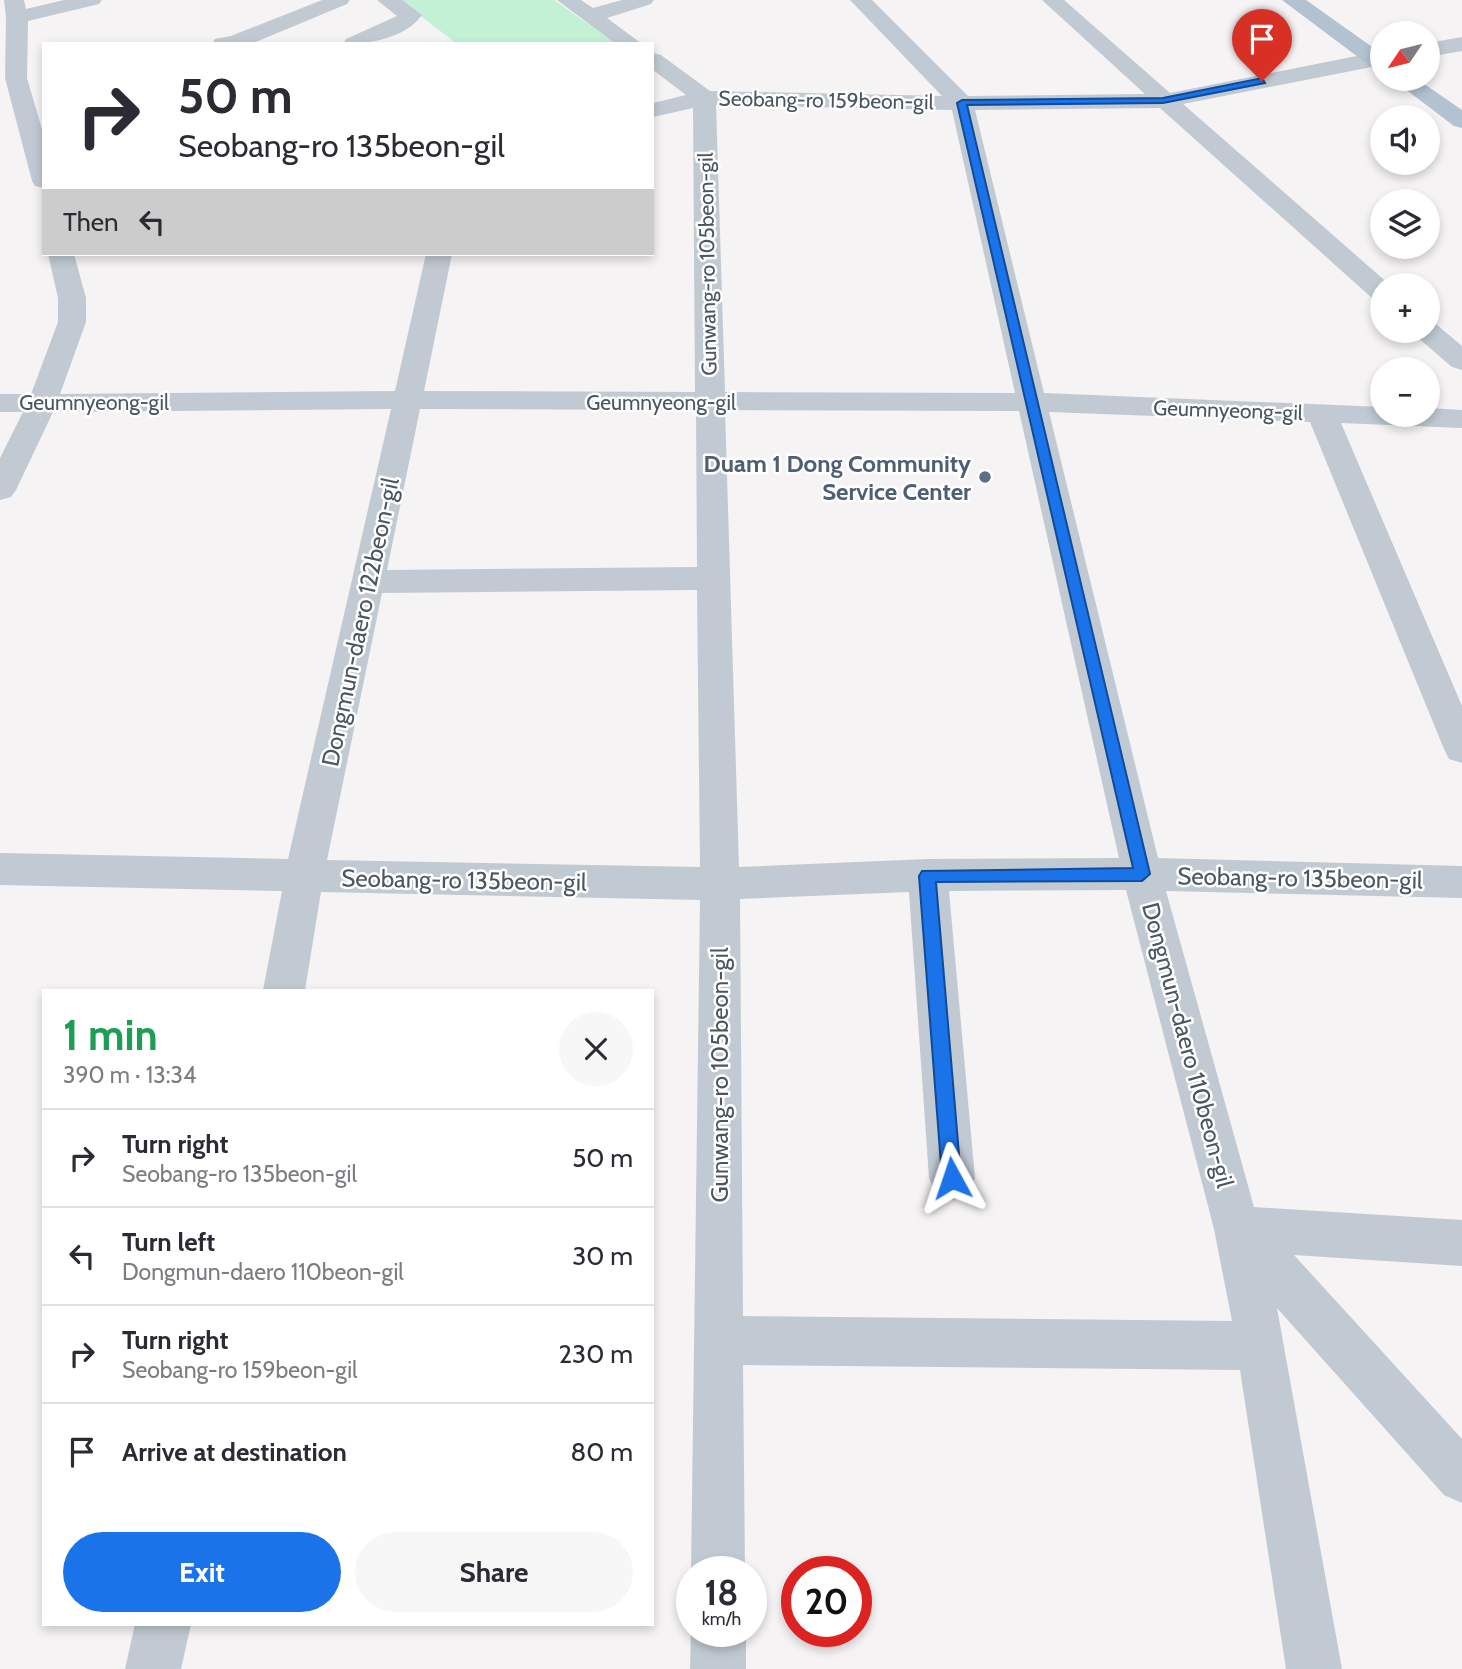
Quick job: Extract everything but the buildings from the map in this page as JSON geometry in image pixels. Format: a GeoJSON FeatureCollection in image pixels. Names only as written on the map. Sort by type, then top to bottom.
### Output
{"type":"FeatureCollection","features":[{"type":"Feature","properties":{"kind":"main road"},"geometry":{"type":"LineString","coordinates":[[1292,0],[1370,53]]}},
{"type":"Feature","properties":{"kind":"main road"},"geometry":{"type":"LineString","coordinates":[[1420,91],[1462,121]]}},
{"type":"Feature","properties":{"kind":"lane"},"geometry":{"type":"LineString","coordinates":[[42,175],[8,79],[15,8],[92,0]]}},
{"type":"Feature","properties":{"kind":"lane"},"geometry":{"type":"LineString","coordinates":[[236,42],[340,0]]}},
{"type":"Feature","properties":{"kind":"lane"},"geometry":{"type":"LineString","coordinates":[[358,42],[409,18],[411,15],[387,0]]}},
{"type":"Feature","properties":{"kind":"lane"},"geometry":{"type":"LineString","coordinates":[[567,0],[628,42]]}},
{"type":"Feature","properties":{"kind":"lane"},"geometry":{"type":"LineString","coordinates":[[590,16],[644,0]]}},
{"type":"Feature","properties":{"kind":"lane"},"geometry":{"type":"LineString","coordinates":[[860,0],[962,103]]}},
{"type":"Feature","properties":{"kind":"lane"},"geometry":{"type":"LineString","coordinates":[[1052,0],[1370,281]]}},
{"type":"Feature","properties":{"kind":"lane"},"geometry":{"type":"LineString","coordinates":[[1440,48],[1462,44]]}},
{"type":"Feature","properties":{"kind":"lane"},"geometry":{"type":"LineString","coordinates":[[654,61],[704,98]]}},
{"type":"Feature","properties":{"kind":"lane","name":"Seobang-ro 159beon-gil"},"geometry":{"type":"LineString","coordinates":[[654,110],[704,98],[962,103],[1163,100],[1370,62]]}},
{"type":"Feature","properties":{"kind":"lane"},"geometry":{"type":"LineString","coordinates":[[8,79],[42,74]]}},
{"type":"Feature","properties":{"kind":"lane","name":"Gunwang-ro 105beon-gil"},"geometry":{"type":"LineString","coordinates":[[704,98],[720,884],[718,1556]]}},
{"type":"Feature","properties":{"kind":"lane","name":"Dongmun-daero 110beon-gil"},"geometry":{"type":"LineString","coordinates":[[962,103],[1142,874],[1237,1228],[1261,1346],[1314,1669]]}},
{"type":"Feature","properties":{"kind":"lane"},"geometry":{"type":"LineString","coordinates":[[0,490],[42,403],[72,322],[72,298],[62,256]]}},
{"type":"Feature","properties":{"kind":"lane","name":"Dongmun-daero 122beon-gil"},"geometry":{"type":"LineString","coordinates":[[285,989],[304,877],[439,256]]}},
{"type":"Feature","properties":{"kind":"lane"},"geometry":{"type":"LineString","coordinates":[[1440,342],[1462,361]]}},
{"type":"Feature","properties":{"kind":"lane","name":"Geumnyeong-gil"},"geometry":{"type":"LineString","coordinates":[[0,403],[408,400],[1033,402],[1462,419]]}},
{"type":"Feature","properties":{"kind":"lane","name":"Geumnyeong-gil"},"geometry":{"type":"LineString","coordinates":[[1322,414],[1462,749]]}},
{"type":"Feature","properties":{"kind":"lane"},"geometry":{"type":"LineString","coordinates":[[369,582],[713,578]]}},
{"type":"Feature","properties":{"kind":"lane","name":"Seobang-ro 135beon-gil"},"geometry":{"type":"LineString","coordinates":[[0,869],[720,884],[928,876],[1142,874],[1462,882]]}},
{"type":"Feature","properties":{"kind":"lane"},"geometry":{"type":"LineString","coordinates":[[928,876],[952,1178]]}},
{"type":"Feature","properties":{"kind":"lane"},"geometry":{"type":"LineString","coordinates":[[1237,1228],[1462,1243]]}},
{"type":"Feature","properties":{"kind":"lane"},"geometry":{"type":"LineString","coordinates":[[1237,1228],[1462,1477]]}},
{"type":"Feature","properties":{"kind":"lane"},"geometry":{"type":"LineString","coordinates":[[719,1340],[1261,1346]]}},
{"type":"Feature","properties":{"kind":"lane"},"geometry":{"type":"LineString","coordinates":[[153,1669],[163,1626]]}},
{"type":"Feature","properties":{"kind":"lane"},"geometry":{"type":"LineString","coordinates":[[718,1647],[718,1669]]}},
{"type":"Feature","properties":{"kind":"green space"},"geometry":{"type":"Polygon","coordinates":[[[400,0],[554,0],[614,42],[454,42],[400,0]]]}},
{"type":"Feature","properties":{"kind":"place","name":"Duam 1 Dong Community Service Center"},"geometry":{"type":"Point","coordinates":[985,477]}},
{"type":"Feature","properties":{"kind":"route"},"geometry":{"type":"LineString","coordinates":[[952,1178],[928,876],[1142,874],[962,103],[1163,100],[1262,81]]}}]}
